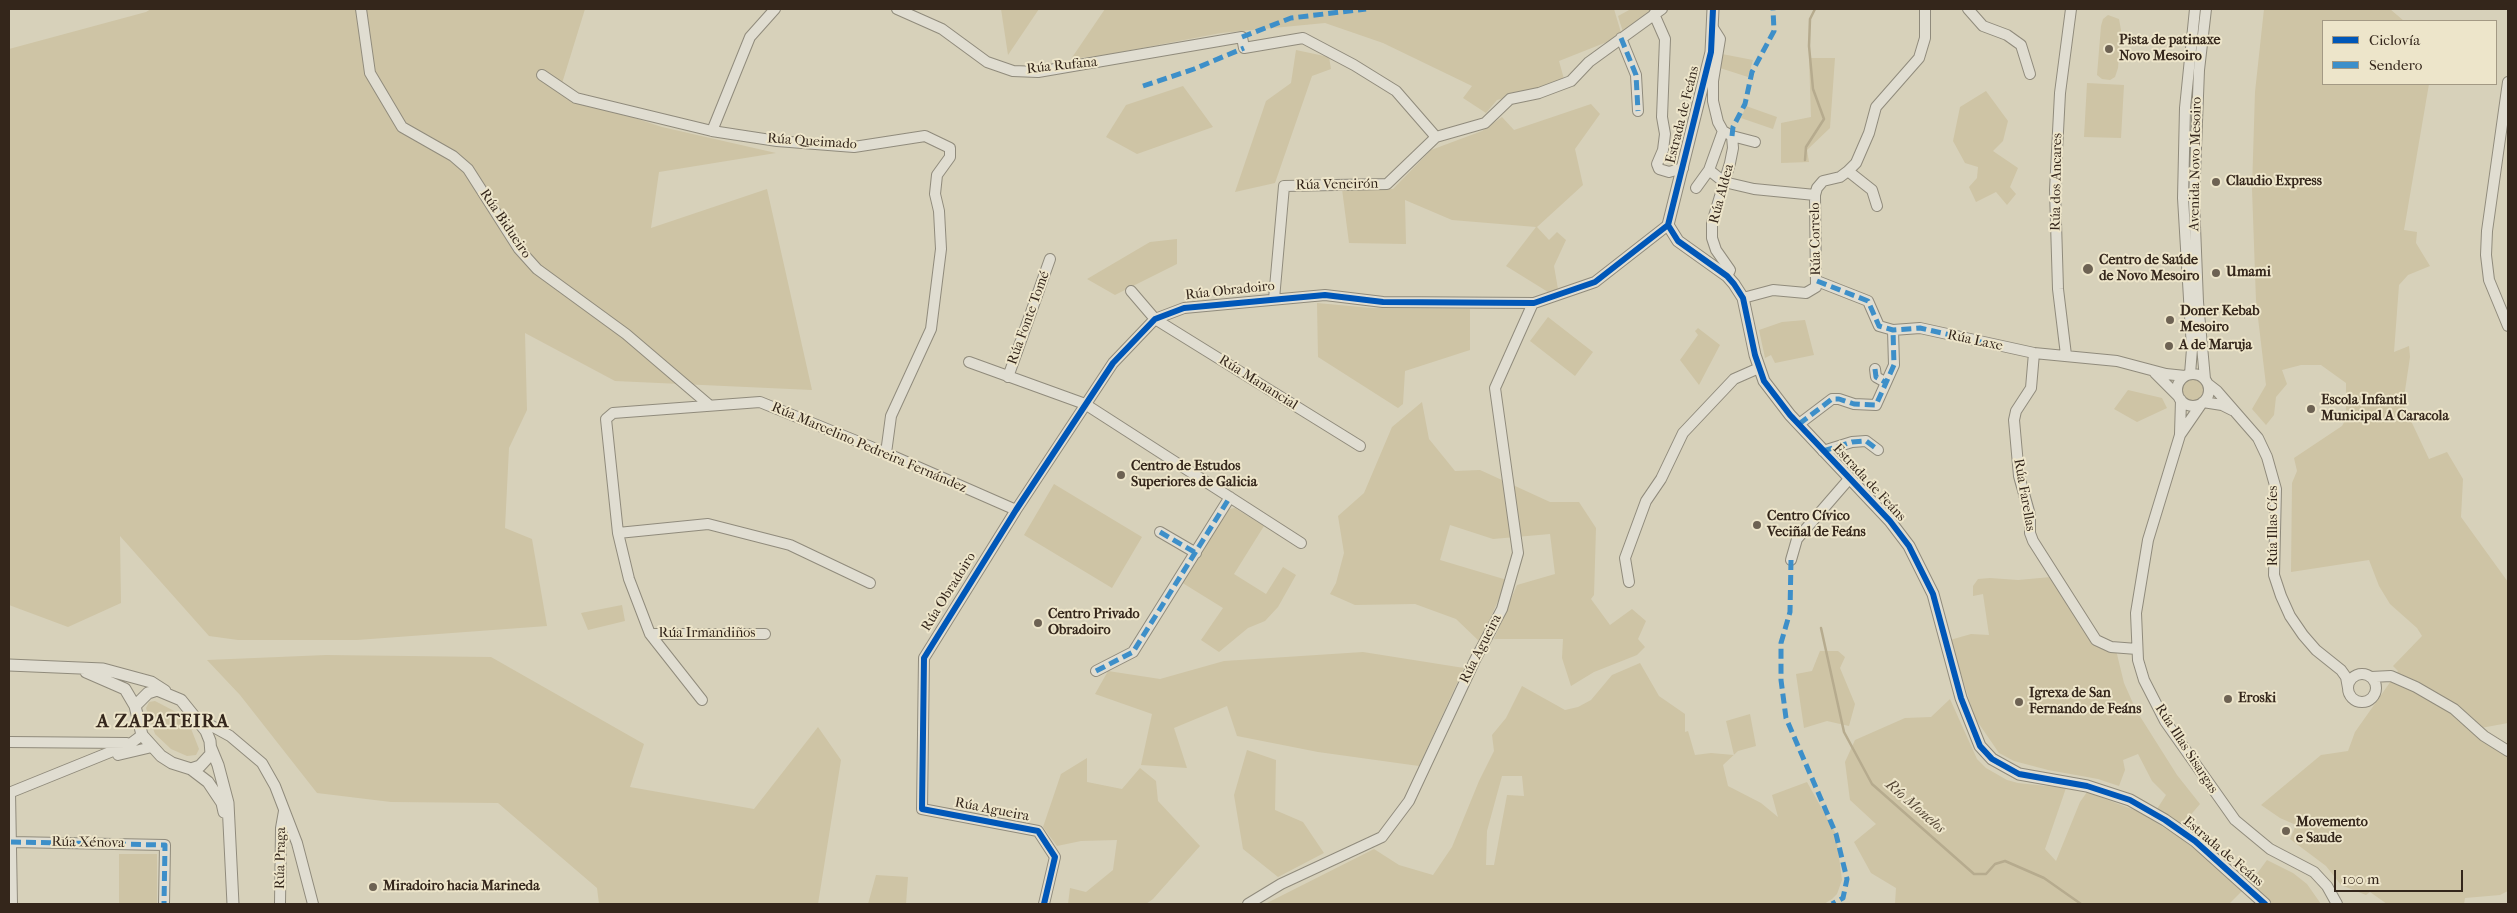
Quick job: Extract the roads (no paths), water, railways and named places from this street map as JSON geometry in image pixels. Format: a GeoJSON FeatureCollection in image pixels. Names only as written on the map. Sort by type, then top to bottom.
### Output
{"type":"FeatureCollection","features":[{"type":"Feature","properties":{"kind":"street","name":"Rúa Bidueiro"},"geometry":{"type":"LineString","coordinates":[[361,9],[370,73],[402,127],[453,156],[468,170],[519,249],[537,269],[626,334],[708,404]]}},
{"type":"Feature","properties":{"kind":"street"},"geometry":{"type":"LineString","coordinates":[[712,131],[750,37],[775,9]]}},
{"type":"Feature","properties":{"kind":"street","name":"Rúa Rufana"},"geometry":{"type":"LineString","coordinates":[[897,9],[942,29],[987,62],[1013,71],[1038,72],[1243,43],[1303,38],[1354,64],[1396,90],[1436,137]]}},
{"type":"Feature","properties":{"kind":"street","name":"Estrada de Feáns"},"geometry":{"type":"LineString","coordinates":[[1713,9],[1711,52],[1684,168],[1668,225],[1678,241],[1727,276],[1743,298],[1759,368],[1764,381],[1823,451],[1890,521],[1909,546],[1933,594],[1961,698],[1980,746],[1992,759],[2019,774],[2087,786],[2130,800],[2165,820],[2195,841],[2265,904]]}},
{"type":"Feature","properties":{"kind":"street"},"geometry":{"type":"LineString","coordinates":[[1877,206],[1872,190],[1848,171],[1861,153],[1876,107],[1920,58],[1925,38],[1925,9]]}},
{"type":"Feature","properties":{"kind":"street"},"geometry":{"type":"LineString","coordinates":[[1968,9],[1983,26],[2007,35],[2021,45],[2030,74]]}},
{"type":"Feature","properties":{"kind":"street","name":"Rúa dos Ancares"},"geometry":{"type":"LineString","coordinates":[[2066,355],[2058,289],[2055,190],[2060,93],[2071,9]]}},
{"type":"Feature","properties":{"kind":"street","name":"Avenida Novo Mesoiro"},"geometry":{"type":"LineString","coordinates":[[2187,375],[2192,357],[2183,198],[2187,84],[2195,9]]}},
{"type":"Feature","properties":{"kind":"street","name":"Avenida Novo Mesoiro"},"geometry":{"type":"LineString","coordinates":[[2206,9],[2199,70],[2194,201],[2198,302],[2207,381]]}},
{"type":"Feature","properties":{"kind":"street"},"geometry":{"type":"LineString","coordinates":[[1436,137],[1485,123],[1510,99],[1539,93],[1571,81],[1588,62],[1658,11]]}},
{"type":"Feature","properties":{"kind":"street"},"geometry":{"type":"LineString","coordinates":[[1658,11],[1665,44],[1662,117],[1665,134],[1663,150],[1657,164],[1659,169],[1669,172],[1684,168]]}},
{"type":"Feature","properties":{"kind":"street"},"geometry":{"type":"LineString","coordinates":[[1713,28],[1720,39],[1713,81],[1718,122],[1728,133],[1755,142]]}},
{"type":"Feature","properties":{"kind":"street"},"geometry":{"type":"LineString","coordinates":[[1621,38],[1636,75],[1638,112]]}},
{"type":"Feature","properties":{"kind":"street","name":"Rúa Queimado"},"geometry":{"type":"LineString","coordinates":[[542,75],[576,98],[712,131],[776,141],[854,147],[925,136],[950,148],[950,157],[937,175],[935,194],[939,211],[941,249],[931,329],[891,416],[886,453]]}},
{"type":"Feature","properties":{"kind":"street"},"geometry":{"type":"LineString","coordinates":[[2508,82],[2487,231],[2486,255],[2490,280],[2508,326]]}},
{"type":"Feature","properties":{"kind":"street"},"geometry":{"type":"LineString","coordinates":[[1696,188],[1709,170],[1728,133]]}},
{"type":"Feature","properties":{"kind":"street","name":"Rúa Aldea"},"geometry":{"type":"LineString","coordinates":[[1727,276],[1730,270],[1716,250],[1712,238],[1712,223],[1733,148],[1728,133]]}},
{"type":"Feature","properties":{"kind":"street","name":"Rúa Veneirón"},"geometry":{"type":"LineString","coordinates":[[1274,299],[1284,186],[1386,184],[1436,137]]}},
{"type":"Feature","properties":{"kind":"street"},"geometry":{"type":"LineString","coordinates":[[1709,170],[1724,182],[1754,189],[1815,195]]}},
{"type":"Feature","properties":{"kind":"street","name":"Rúa Correlo"},"geometry":{"type":"LineString","coordinates":[[1743,298],[1773,290],[1806,293],[1816,287],[1815,195],[1819,184],[1848,171]]}},
{"type":"Feature","properties":{"kind":"street","name":"Rúa Obradoiro"},"geometry":{"type":"LineString","coordinates":[[922,809],[924,658],[1016,510],[1085,404],[1113,363],[1155,319],[1184,308],[1325,295],[1383,302],[1533,303],[1594,282],[1668,225]]}},
{"type":"Feature","properties":{"kind":"street","name":"Rúa Fonte Tomé"},"geometry":{"type":"LineString","coordinates":[[1008,377],[1050,259]]}},
{"type":"Feature","properties":{"kind":"street"},"geometry":{"type":"LineString","coordinates":[[1799,424],[1832,399],[1839,398],[1854,404],[1876,405],[1894,365],[1893,330],[1879,326],[1868,301],[1816,281]]}},
{"type":"Feature","properties":{"kind":"street","name":"Rúa Manancial"},"geometry":{"type":"LineString","coordinates":[[1131,291],[1155,319],[1360,446]]}},
{"type":"Feature","properties":{"kind":"street","name":"Rúa Agueira"},"geometry":{"type":"LineString","coordinates":[[1248,904],[1281,884],[1382,837],[1410,801],[1475,660],[1502,609],[1518,553],[1495,388],[1533,303]]}},
{"type":"Feature","properties":{"kind":"street","name":"Rúa Laxe"},"geometry":{"type":"LineString","coordinates":[[1893,330],[1920,328],[2034,353],[2118,361],[2152,371],[2187,375]]}},
{"type":"Feature","properties":{"kind":"street","name":"Rúa Farellas"},"geometry":{"type":"LineString","coordinates":[[2034,353],[2031,388],[2016,411],[2014,420],[2019,476],[2030,515],[2030,533],[2033,541],[2096,640],[2111,647],[2137,649]]}},
{"type":"Feature","properties":{"kind":"street","name":"Rúa Fonte Tomé"},"geometry":{"type":"LineString","coordinates":[[969,362],[1085,404],[1301,543]]}},
{"type":"Feature","properties":{"kind":"street"},"geometry":{"type":"LineString","coordinates":[[1629,582],[1625,558],[1646,501],[1661,479],[1683,434],[1728,385],[1748,371],[1759,368]]}},
{"type":"Feature","properties":{"kind":"street"},"geometry":{"type":"LineString","coordinates":[[1875,369],[1876,377],[1885,382]]}},
{"type":"Feature","properties":{"kind":"street","name":"Rúa Laxe"},"geometry":{"type":"LineString","coordinates":[[2152,371],[2180,398]]}},
{"type":"Feature","properties":{"kind":"street"},"geometry":{"type":"LineString","coordinates":[[2187,375],[2201,375],[2207,381],[2208,395],[2202,403],[2191,406],[2180,398],[2178,385],[2187,375]]}},
{"type":"Feature","properties":{"kind":"street","name":"Rúa Illas Cíes"},"geometry":{"type":"LineString","coordinates":[[2207,381],[2258,438],[2274,477],[2277,501],[2273,551],[2274,575],[2290,616],[2316,650],[2335,664],[2346,677],[2352,699],[2364,702],[2374,695],[2375,682],[2371,677],[2335,664]]}},
{"type":"Feature","properties":{"kind":"street","name":"Rúa Illas Sisargas"},"geometry":{"type":"LineString","coordinates":[[2180,398],[2180,435]]}},
{"type":"Feature","properties":{"kind":"street","name":"Rúa Marcelino Pedreira Fernández"},"geometry":{"type":"LineString","coordinates":[[702,700],[650,634],[629,579],[618,533],[606,419],[613,413],[708,404],[760,402],[886,453],[1016,510]]}},
{"type":"Feature","properties":{"kind":"street","name":"Rúa Illas Cíes"},"geometry":{"type":"LineString","coordinates":[[2202,403],[2222,406],[2232,411]]}},
{"type":"Feature","properties":{"kind":"street","name":"Rúa Illas Sisargas"},"geometry":{"type":"LineString","coordinates":[[2202,403],[2180,435],[2158,500],[2146,548],[2136,613],[2137,649],[2144,680],[2165,722],[2235,820],[2270,849],[2300,862],[2314,872],[2335,902]]}},
{"type":"Feature","properties":{"kind":"street"},"geometry":{"type":"LineString","coordinates":[[1823,451],[1852,442],[1866,441],[1878,450]]}},
{"type":"Feature","properties":{"kind":"street"},"geometry":{"type":"LineString","coordinates":[[1791,560],[1797,539],[1849,479]]}},
{"type":"Feature","properties":{"kind":"street"},"geometry":{"type":"LineString","coordinates":[[1096,671],[1133,652],[1230,497]]}},
{"type":"Feature","properties":{"kind":"street"},"geometry":{"type":"LineString","coordinates":[[618,533],[708,524],[790,545],[870,583]]}},
{"type":"Feature","properties":{"kind":"street"},"geometry":{"type":"LineString","coordinates":[[1160,532],[1196,552]]}},
{"type":"Feature","properties":{"kind":"street","name":"Rúa Irmandiños"},"geometry":{"type":"LineString","coordinates":[[650,634],[765,634]]}},
{"type":"Feature","properties":{"kind":"street"},"geometry":{"type":"LineString","coordinates":[[9,665],[104,669],[124,673],[151,682],[182,700],[199,719],[211,744],[226,790],[231,836],[233,904]]}},
{"type":"Feature","properties":{"kind":"street"},"geometry":{"type":"LineString","coordinates":[[72,668],[98,676],[125,689],[135,706],[142,735],[152,747],[172,763],[191,769],[208,782],[222,803],[231,836]]}},
{"type":"Feature","properties":{"kind":"street"},"geometry":{"type":"LineString","coordinates":[[2348,688],[2349,681],[2359,674]]}},
{"type":"Feature","properties":{"kind":"street"},"geometry":{"type":"LineString","coordinates":[[2371,677],[2391,676],[2416,687],[2454,709],[2484,736],[2508,751]]}},
{"type":"Feature","properties":{"kind":"street"},"geometry":{"type":"LineString","coordinates":[[135,706],[148,693],[157,690],[166,692]]}},
{"type":"Feature","properties":{"kind":"street"},"geometry":{"type":"LineString","coordinates":[[199,719],[230,736],[262,763],[275,786],[296,843],[312,904]]}},
{"type":"Feature","properties":{"kind":"street"},"geometry":{"type":"LineString","coordinates":[[108,755],[130,744],[142,735]]}},
{"type":"Feature","properties":{"kind":"street"},"geometry":{"type":"LineString","coordinates":[[191,769],[200,766],[206,760],[211,754],[211,744],[220,736],[230,736]]}},
{"type":"Feature","properties":{"kind":"street"},"geometry":{"type":"LineString","coordinates":[[9,742],[130,744]]}},
{"type":"Feature","properties":{"kind":"street"},"geometry":{"type":"LineString","coordinates":[[67,742],[90,747],[108,755]]}},
{"type":"Feature","properties":{"kind":"street"},"geometry":{"type":"LineString","coordinates":[[67,742],[81,749],[84,755],[83,763]]}},
{"type":"Feature","properties":{"kind":"street"},"geometry":{"type":"LineString","coordinates":[[12,904],[10,892],[10,792],[108,755],[152,747]]}},
{"type":"Feature","properties":{"kind":"street","name":"Rúa Agueira"},"geometry":{"type":"LineString","coordinates":[[922,809],[1038,831],[1055,857],[1044,904]]}},
{"type":"Feature","properties":{"kind":"street","name":"Rúa Praga"},"geometry":{"type":"LineString","coordinates":[[280,904],[281,828],[284,811]]}},
{"type":"Feature","properties":{"kind":"street","name":"Rúa Xénova"},"geometry":{"type":"LineString","coordinates":[[11,842],[165,844],[164,904]]}},
{"type":"Feature","properties":{"kind":"waterway","name":"Río Monelos"},"geometry":{"type":"LineString","coordinates":[[1805,160],[1806,147],[1824,119],[1813,89],[1809,46],[1810,19],[1815,9]]}},
{"type":"Feature","properties":{"kind":"waterway","name":"Río Monelos"},"geometry":{"type":"LineString","coordinates":[[1821,628],[1844,732],[1872,784],[1974,874],[1986,874],[1995,864],[2005,861],[2044,878],[2081,904]]}},
{"type":"Feature","properties":{"kind":"place","name":"Pista de patinaxe Novo Mesoiro"},"geometry":{"type":"Point","coordinates":[2109,49]}},
{"type":"Feature","properties":{"kind":"place","name":"Claudio Express"},"geometry":{"type":"Point","coordinates":[2216,182]}},
{"type":"Feature","properties":{"kind":"place","name":"Centro de Saúde de Novo Mesoiro"},"geometry":{"type":"Point","coordinates":[2088,269]}},
{"type":"Feature","properties":{"kind":"place","name":"Umami"},"geometry":{"type":"Point","coordinates":[2216,273]}},
{"type":"Feature","properties":{"kind":"place","name":"Doner Kebab Mesoiro"},"geometry":{"type":"Point","coordinates":[2170,320]}},
{"type":"Feature","properties":{"kind":"place","name":"A de Maruja"},"geometry":{"type":"Point","coordinates":[2169,346]}},
{"type":"Feature","properties":{"kind":"place","name":"Escola Infantil Municipal A Caracola"},"geometry":{"type":"Point","coordinates":[2311,409]}},
{"type":"Feature","properties":{"kind":"place","name":"Centro de Estudos Superiores de Galicia"},"geometry":{"type":"Point","coordinates":[1121,475]}},
{"type":"Feature","properties":{"kind":"place","name":"Centro Cívico Veciñal de Feáns"},"geometry":{"type":"Point","coordinates":[1757,525]}},
{"type":"Feature","properties":{"kind":"place","name":"Centro Privado Obradoiro"},"geometry":{"type":"Point","coordinates":[1038,623]}},
{"type":"Feature","properties":{"kind":"place","name":"Eroski"},"geometry":{"type":"Point","coordinates":[2228,699]}},
{"type":"Feature","properties":{"kind":"place","name":"Igrexa de San Fernando de Feáns"},"geometry":{"type":"Point","coordinates":[2019,702]}},
{"type":"Feature","properties":{"kind":"place","name":"Movemento e Saude"},"geometry":{"type":"Point","coordinates":[2286,831]}},
{"type":"Feature","properties":{"kind":"place","name":"Miradoiro hacia Marineda"},"geometry":{"type":"Point","coordinates":[373,887]}},
{"type":"Feature","properties":{"kind":"district","name":"A ZAPATEIRA"},"geometry":{"type":"Point","coordinates":[163,722]}}]}
